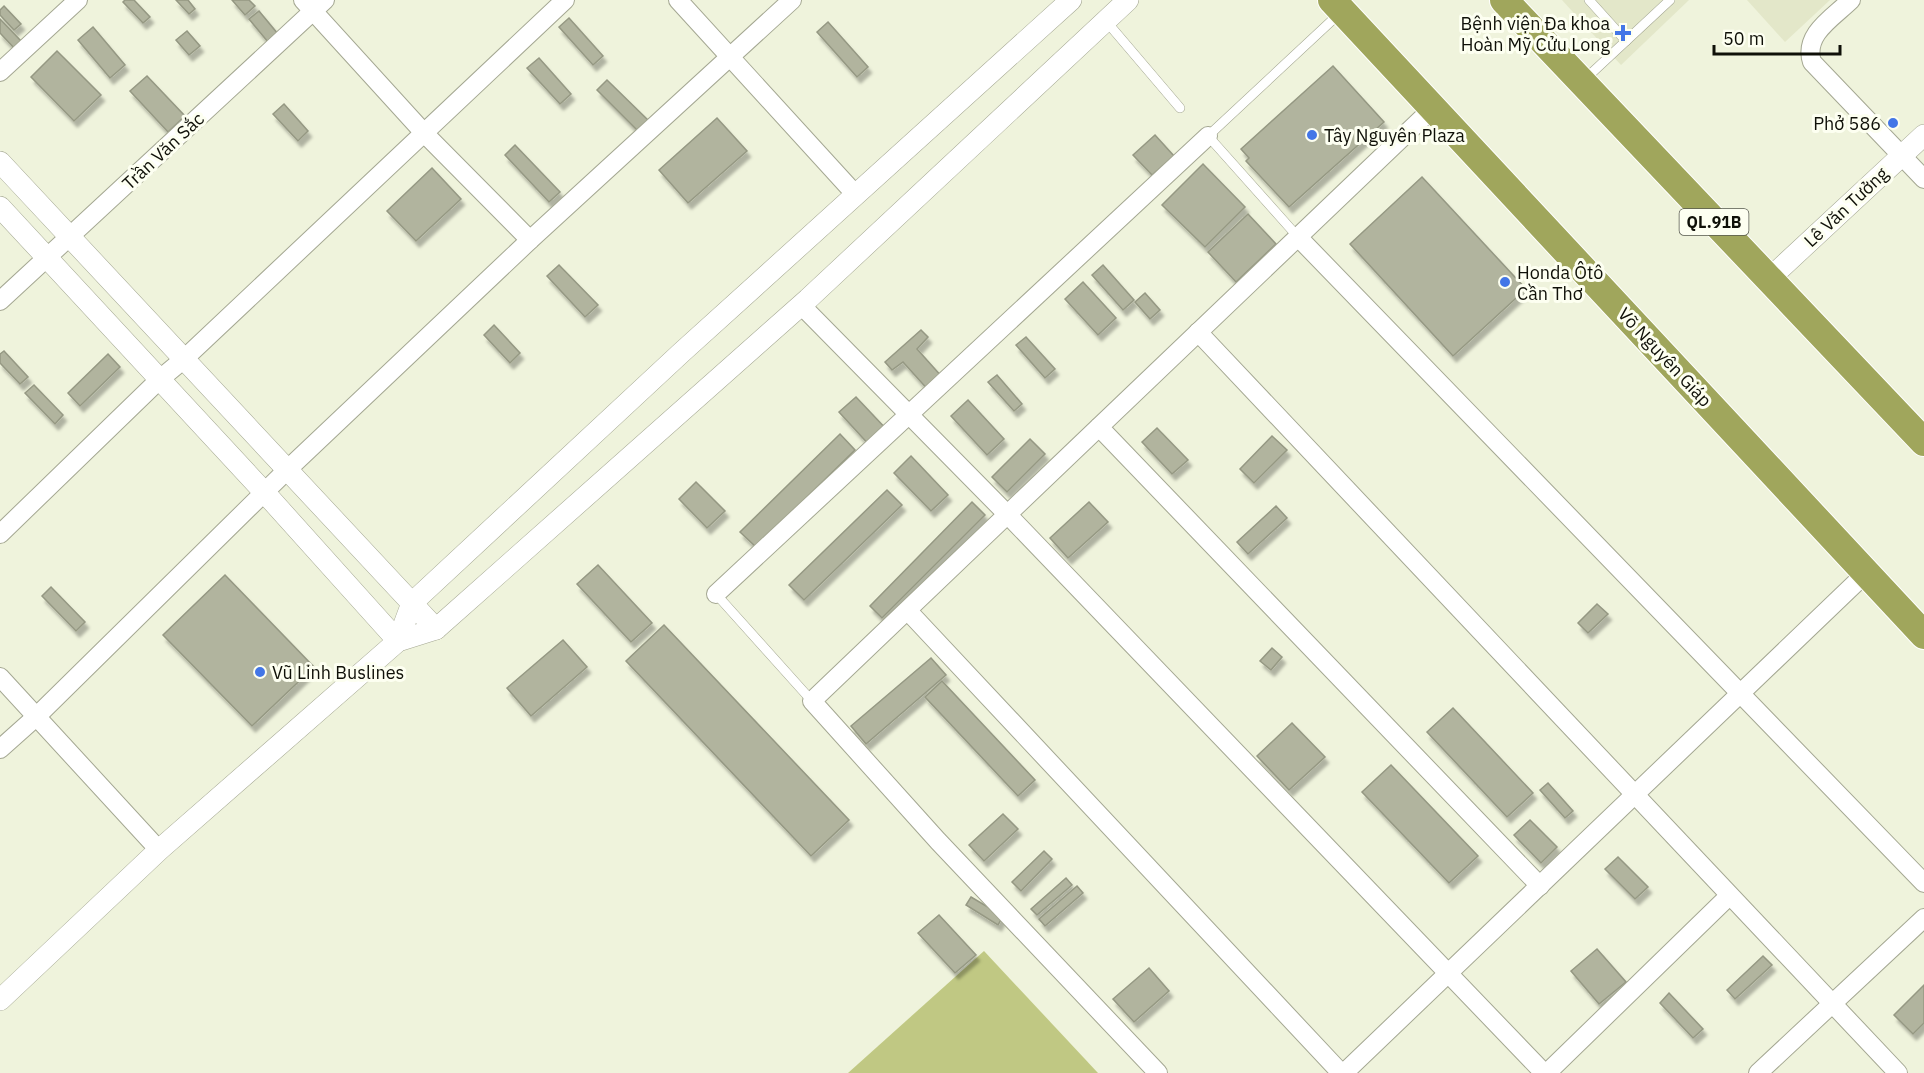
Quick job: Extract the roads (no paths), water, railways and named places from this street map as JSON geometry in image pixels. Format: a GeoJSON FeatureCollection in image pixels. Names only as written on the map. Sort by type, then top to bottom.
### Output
{"type":"FeatureCollection","features":[{"type":"Feature","properties":{"kind":"highway","name":"QL.91B"},"geometry":{"type":"LineString","coordinates":[[1504,0],[1924,442]]}},
{"type":"Feature","properties":{"kind":"highway","name":"Võ Nguyên Giáp"},"geometry":{"type":"LineString","coordinates":[[1337,5],[1924,636]]}},
{"type":"Feature","properties":{"kind":"street"},"geometry":{"type":"LineString","coordinates":[[0,72],[78,0]]}},
{"type":"Feature","properties":{"kind":"street"},"geometry":{"type":"LineString","coordinates":[[0,534],[160,379],[425,134],[565,0]]}},
{"type":"Feature","properties":{"kind":"street"},"geometry":{"type":"LineString","coordinates":[[678,0],[856,195]]}},
{"type":"Feature","properties":{"kind":"street"},"geometry":{"type":"LineString","coordinates":[[0,749],[37,716],[288,469],[530,240],[792,0]]}},
{"type":"Feature","properties":{"kind":"street"},"geometry":{"type":"LineString","coordinates":[[398,641],[412,603],[1071,0]]}},
{"type":"Feature","properties":{"kind":"street"},"geometry":{"type":"LineString","coordinates":[[0,1000],[159,850],[398,641],[436,629],[801,305],[1128,0]]}},
{"type":"Feature","properties":{"kind":"street"},"geometry":{"type":"LineString","coordinates":[[1851,0],[1817,32],[1810,45],[1812,62],[1924,179]]}},
{"type":"Feature","properties":{"kind":"street"},"geometry":{"type":"LineString","coordinates":[[314,4],[425,134],[530,240]]}},
{"type":"Feature","properties":{"kind":"street","name":"Trần Văn Sắc"},"geometry":{"type":"LineString","coordinates":[[0,301],[71,237],[314,4]]}},
{"type":"Feature","properties":{"kind":"street"},"geometry":{"type":"LineString","coordinates":[[1158,1073],[938,841],[812,701],[1433,108]]}},
{"type":"Feature","properties":{"kind":"street","name":"Lê Văn Tưởng"},"geometry":{"type":"LineString","coordinates":[[1769,279],[1924,135]]}},
{"type":"Feature","properties":{"kind":"street"},"geometry":{"type":"LineString","coordinates":[[716,594],[1208,136]]}},
{"type":"Feature","properties":{"kind":"street"},"geometry":{"type":"LineString","coordinates":[[0,162],[436,629]]}},
{"type":"Feature","properties":{"kind":"street"},"geometry":{"type":"LineString","coordinates":[[0,207],[265,493],[398,641]]}},
{"type":"Feature","properties":{"kind":"street"},"geometry":{"type":"LineString","coordinates":[[1298,237],[1924,883]]}},
{"type":"Feature","properties":{"kind":"street"},"geometry":{"type":"LineString","coordinates":[[801,305],[1008,515],[1446,973],[1546,1073],[1730,896]]}},
{"type":"Feature","properties":{"kind":"street"},"geometry":{"type":"LineString","coordinates":[[1198,332],[1898,1073]]}},
{"type":"Feature","properties":{"kind":"street"},"geometry":{"type":"LineString","coordinates":[[1099,427],[1540,886]]}},
{"type":"Feature","properties":{"kind":"street"},"geometry":{"type":"LineString","coordinates":[[908,611],[1342,1073],[1866,573]]}},
{"type":"Feature","properties":{"kind":"street"},"geometry":{"type":"LineString","coordinates":[[0,677],[159,850]]}},
{"type":"Feature","properties":{"kind":"street"},"geometry":{"type":"LineString","coordinates":[[1758,1073],[1924,918]]}},
{"type":"Feature","properties":{"kind":"lane"},"geometry":{"type":"LineString","coordinates":[[1589,0],[1626,41]]}},
{"type":"Feature","properties":{"kind":"lane"},"geometry":{"type":"LineString","coordinates":[[1581,82],[1670,0]]}},
{"type":"Feature","properties":{"kind":"lane"},"geometry":{"type":"LineString","coordinates":[[1298,237],[1208,136],[1337,5]]}},
{"type":"Feature","properties":{"kind":"lane"},"geometry":{"type":"LineString","coordinates":[[1106,21],[1180,108]]}},
{"type":"Feature","properties":{"kind":"lane"},"geometry":{"type":"LineString","coordinates":[[716,594],[812,701]]}},
{"type":"Feature","properties":{"kind":"place","name":"Bệnh viện Đa khoa Hoàn Mỹ Cửu Long"},"geometry":{"type":"Point","coordinates":[1623,33]}},
{"type":"Feature","properties":{"kind":"place","name":"Phở 586"},"geometry":{"type":"Point","coordinates":[1893,123]}},
{"type":"Feature","properties":{"kind":"place","name":"Tây Nguyên Plaza"},"geometry":{"type":"Point","coordinates":[1312,135]}},
{"type":"Feature","properties":{"kind":"place","name":"Honda Ôtô Cần Thơ"},"geometry":{"type":"Point","coordinates":[1505,282]}},
{"type":"Feature","properties":{"kind":"place","name":"Vũ Linh Buslines"},"geometry":{"type":"Point","coordinates":[260,672]}}]}
